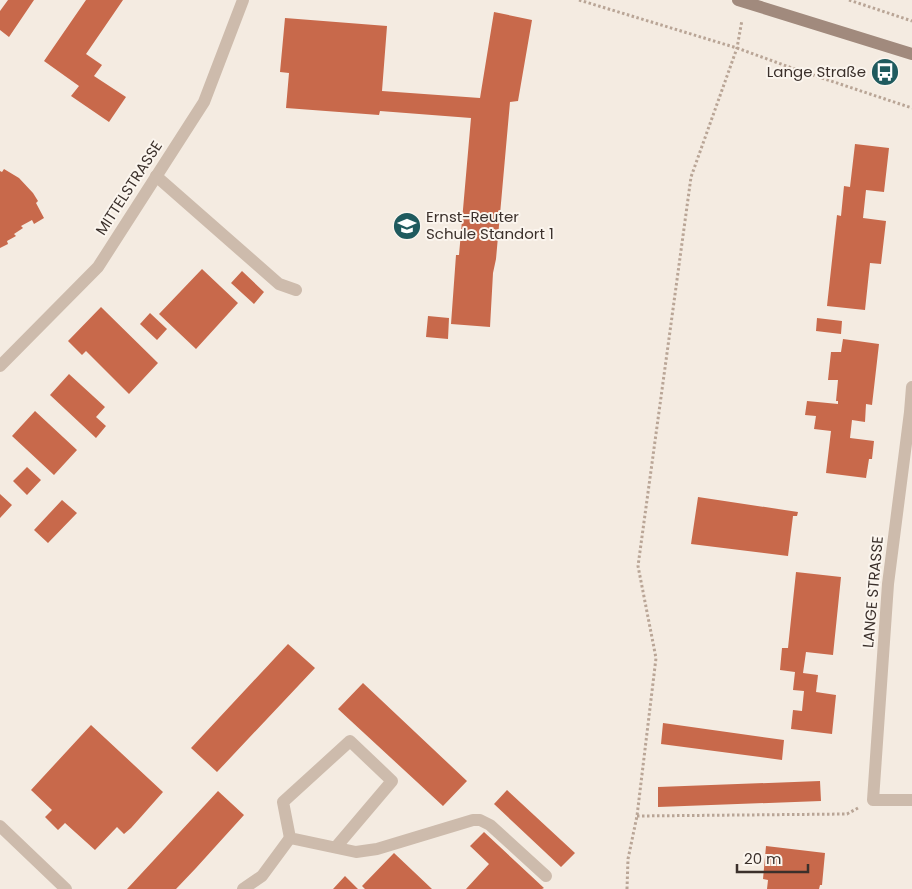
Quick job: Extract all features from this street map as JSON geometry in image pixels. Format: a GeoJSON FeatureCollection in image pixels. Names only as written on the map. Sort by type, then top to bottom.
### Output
{"type":"FeatureCollection","features":[{"type":"Feature","properties":{"kind":"main road"},"geometry":{"type":"LineString","coordinates":[[743,1],[912,54]]}},
{"type":"Feature","properties":{"kind":"street","name":"MITTELSTRASSE"},"geometry":{"type":"LineString","coordinates":[[0,366],[98,267],[204,102],[243,0]]}},
{"type":"Feature","properties":{"kind":"street"},"geometry":{"type":"LineString","coordinates":[[156,176],[279,284],[296,290]]}},
{"type":"Feature","properties":{"kind":"street","name":"LANGE STRASSE"},"geometry":{"type":"LineString","coordinates":[[873,800],[888,584],[912,387]]}},
{"type":"Feature","properties":{"kind":"street"},"geometry":{"type":"LineString","coordinates":[[244,889],[262,876],[290,838],[283,802],[350,741],[392,781],[336,847]]}},
{"type":"Feature","properties":{"kind":"street"},"geometry":{"type":"LineString","coordinates":[[873,800],[912,800]]}},
{"type":"Feature","properties":{"kind":"street"},"geometry":{"type":"LineString","coordinates":[[290,838],[356,852],[377,849],[473,820],[480,820],[490,825],[546,876]]}},
{"type":"Feature","properties":{"kind":"street"},"geometry":{"type":"LineString","coordinates":[[0,826],[66,889]]}},
{"type":"Feature","properties":{"kind":"path"},"geometry":{"type":"LineString","coordinates":[[579,0],[737,48],[912,108]]}},
{"type":"Feature","properties":{"kind":"path"},"geometry":{"type":"LineString","coordinates":[[848,0],[912,22]]}},
{"type":"Feature","properties":{"kind":"path"},"geometry":{"type":"LineString","coordinates":[[627,889],[628,859],[637,816],[656,658],[638,566],[690,177],[737,48],[743,1]]}},
{"type":"Feature","properties":{"kind":"path"},"geometry":{"type":"LineString","coordinates":[[637,816],[847,814],[873,800]]}},
{"type":"Feature","properties":{"kind":"building"},"geometry":{"type":"Polygon","coordinates":[[[8,0],[34,0],[9,37],[0,30],[0,11],[8,0]]]}},
{"type":"Feature","properties":{"kind":"building"},"geometry":{"type":"Polygon","coordinates":[[[86,0],[123,0],[86,54],[102,65],[94,76],[126,97],[109,122],[71,96],[79,86],[44,61],[86,0]]]}},
{"type":"Feature","properties":{"kind":"building"},"geometry":{"type":"Polygon","coordinates":[[[494,12],[532,20],[518,101],[510,102],[496,259],[493,273],[490,327],[451,324],[456,255],[459,255],[471,118],[380,111],[379,115],[286,108],[289,73],[280,72],[285,18],[387,26],[382,91],[480,98],[494,12]]]}},
{"type":"Feature","properties":{"kind":"building"},"geometry":{"type":"Polygon","coordinates":[[[855,144],[889,148],[884,192],[866,190],[863,218],[886,221],[881,264],[870,263],[865,310],[827,306],[837,215],[841,216],[844,186],[850,187],[855,144]]]}},
{"type":"Feature","properties":{"kind":"building"},"geometry":{"type":"Polygon","coordinates":[[[4,169],[19,178],[33,193],[44,218],[34,224],[32,220],[21,226],[23,228],[14,234],[16,236],[7,241],[8,244],[0,248],[0,171],[2,172],[4,169]]]}},
{"type":"Feature","properties":{"kind":"building"},"geometry":{"type":"Polygon","coordinates":[[[202,269],[238,303],[196,349],[159,314],[202,269]]]}},
{"type":"Feature","properties":{"kind":"building"},"geometry":{"type":"Polygon","coordinates":[[[242,271],[264,292],[254,304],[231,283],[242,271]]]}},
{"type":"Feature","properties":{"kind":"building"},"geometry":{"type":"Polygon","coordinates":[[[101,307],[158,363],[129,394],[86,351],[82,355],[68,341],[101,307]]]}},
{"type":"Feature","properties":{"kind":"building"},"geometry":{"type":"Polygon","coordinates":[[[150,313],[167,329],[157,340],[140,324],[150,313]]]}},
{"type":"Feature","properties":{"kind":"building"},"geometry":{"type":"Polygon","coordinates":[[[428,316],[449,318],[448,339],[426,337],[428,316]]]}},
{"type":"Feature","properties":{"kind":"building"},"geometry":{"type":"Polygon","coordinates":[[[817,318],[842,321],[841,334],[816,331],[817,318]]]}},
{"type":"Feature","properties":{"kind":"building"},"geometry":{"type":"Polygon","coordinates":[[[843,339],[879,344],[872,405],[866,404],[865,422],[852,420],[850,438],[874,441],[872,459],[869,459],[866,478],[826,473],[831,431],[814,429],[816,416],[805,415],[807,401],[838,404],[838,401],[836,401],[838,380],[828,380],[831,352],[841,352],[843,339]]]}},
{"type":"Feature","properties":{"kind":"building"},"geometry":{"type":"Polygon","coordinates":[[[69,374],[105,407],[96,417],[106,426],[96,438],[50,395],[69,374]]]}},
{"type":"Feature","properties":{"kind":"building"},"geometry":{"type":"Polygon","coordinates":[[[35,411],[77,450],[54,475],[12,436],[35,411]]]}},
{"type":"Feature","properties":{"kind":"building"},"geometry":{"type":"Polygon","coordinates":[[[27,467],[41,480],[27,495],[13,481],[27,467]]]}},
{"type":"Feature","properties":{"kind":"building"},"geometry":{"type":"Polygon","coordinates":[[[0,494],[12,505],[0,518],[0,494]]]}},
{"type":"Feature","properties":{"kind":"building"},"geometry":{"type":"Polygon","coordinates":[[[698,497],[798,512],[797,516],[793,516],[788,556],[691,544],[698,497]]]}},
{"type":"Feature","properties":{"kind":"building"},"geometry":{"type":"Polygon","coordinates":[[[62,500],[77,513],[48,543],[34,530],[62,500]]]}},
{"type":"Feature","properties":{"kind":"building"},"geometry":{"type":"Polygon","coordinates":[[[796,572],[841,577],[833,655],[806,652],[803,673],[818,675],[816,692],[836,695],[832,734],[791,729],[793,710],[802,711],[804,691],[793,690],[795,672],[780,670],[782,648],[788,648],[796,572]]]}},
{"type":"Feature","properties":{"kind":"building"},"geometry":{"type":"Polygon","coordinates":[[[288,644],[315,668],[217,772],[191,748],[288,644]]]}},
{"type":"Feature","properties":{"kind":"building"},"geometry":{"type":"Polygon","coordinates":[[[363,683],[467,781],[443,806],[338,709],[363,683]]]}},
{"type":"Feature","properties":{"kind":"building"},"geometry":{"type":"Polygon","coordinates":[[[663,723],[784,740],[782,760],[661,744],[663,723]]]}},
{"type":"Feature","properties":{"kind":"building"},"geometry":{"type":"Polygon","coordinates":[[[91,725],[163,792],[124,834],[117,827],[95,850],[65,823],[58,830],[45,817],[52,810],[31,790],[91,725]]]}},
{"type":"Feature","properties":{"kind":"building"},"geometry":{"type":"Polygon","coordinates":[[[820,781],[821,801],[658,807],[658,787],[820,781]]]}},
{"type":"Feature","properties":{"kind":"building"},"geometry":{"type":"Polygon","coordinates":[[[507,790],[575,853],[561,867],[494,804],[507,790]]]}},
{"type":"Feature","properties":{"kind":"building"},"geometry":{"type":"Polygon","coordinates":[[[218,791],[244,815],[196,868],[176,889],[127,889],[218,791]]]}},
{"type":"Feature","properties":{"kind":"building"},"geometry":{"type":"Polygon","coordinates":[[[484,832],[544,888],[466,889],[489,864],[470,846],[484,832]]]}},
{"type":"Feature","properties":{"kind":"building"},"geometry":{"type":"Polygon","coordinates":[[[766,846],[825,853],[822,885],[820,885],[819,889],[767,889],[768,880],[763,879],[766,846]]]}},
{"type":"Feature","properties":{"kind":"building"},"geometry":{"type":"Polygon","coordinates":[[[394,853],[432,889],[365,889],[362,886],[394,853]]]}},
{"type":"Feature","properties":{"kind":"building"},"geometry":{"type":"Polygon","coordinates":[[[345,876],[358,889],[333,889],[345,876]]]}},
{"type":"Feature","properties":{"kind":"place","name":"Lange Straße"},"geometry":{"type":"Point","coordinates":[885,72]}},
{"type":"Feature","properties":{"kind":"place","name":"Ernst-Reuter Schule Standort 1"},"geometry":{"type":"Point","coordinates":[407,226]}}]}
